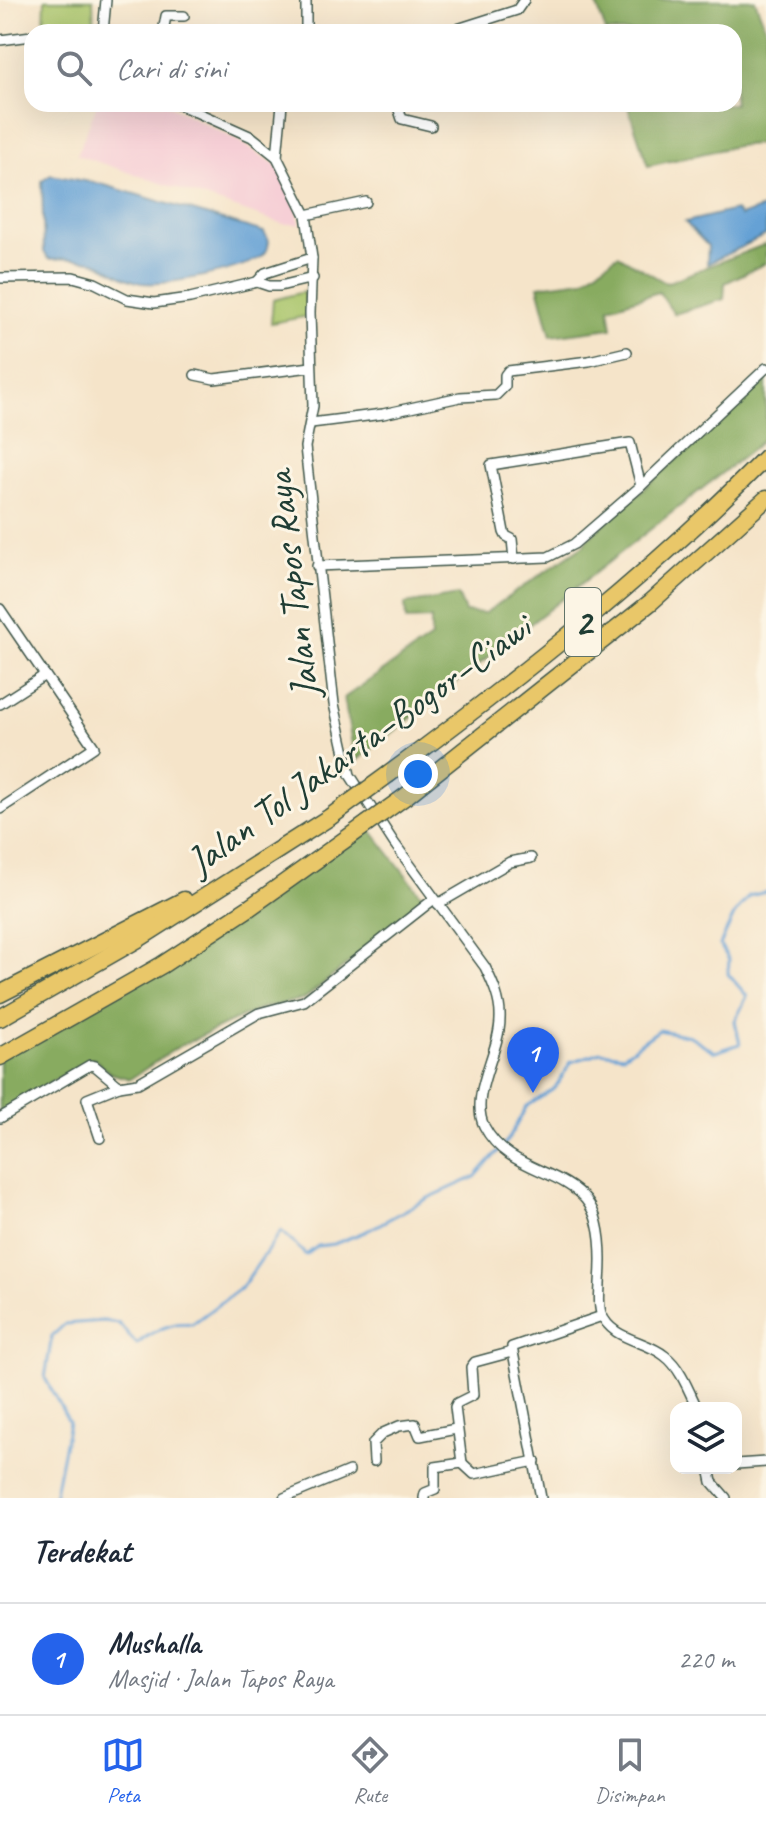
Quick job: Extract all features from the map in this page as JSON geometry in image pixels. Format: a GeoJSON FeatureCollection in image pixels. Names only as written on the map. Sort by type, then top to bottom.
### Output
{"type":"FeatureCollection","features":[{"type":"Feature","properties":{"kind":"highway","name":"Jalan Tol Jakarta–Bogor–Ciawi"},"geometry":{"type":"LineString","coordinates":[[0,1018],[140,938],[330,817],[389,774],[523,672],[665,552],[766,457]]}},
{"type":"Feature","properties":{"kind":"highway","name":"Jalan Tol Jakarta–Bogor–Ciawi"},"geometry":{"type":"LineString","coordinates":[[0,1057],[162,965],[249,908],[406,796],[651,602],[766,499]]}},
{"type":"Feature","properties":{"kind":"highway"},"geometry":{"type":"LineString","coordinates":[[0,994],[307,832]]}},
{"type":"Feature","properties":{"kind":"street"},"geometry":{"type":"LineString","coordinates":[[104,24],[106,0]]}},
{"type":"Feature","properties":{"kind":"street"},"geometry":{"type":"LineString","coordinates":[[306,0],[306,24]]}},
{"type":"Feature","properties":{"kind":"street"},"geometry":{"type":"LineString","coordinates":[[478,24],[517,10],[524,0]]}},
{"type":"Feature","properties":{"kind":"street"},"geometry":{"type":"LineString","coordinates":[[164,24],[166,16],[184,16]]}},
{"type":"Feature","properties":{"kind":"street"},"geometry":{"type":"LineString","coordinates":[[0,40],[24,37]]}},
{"type":"Feature","properties":{"kind":"street","name":"Jalan Tapos Raya"},"geometry":{"type":"LineString","coordinates":[[196,112],[252,137],[277,157],[306,215],[313,278],[311,423],[305,447],[334,704],[350,775],[485,967],[493,984],[500,1019],[496,1048],[481,1096],[484,1125],[503,1149],[584,1197],[589,1204],[596,1219],[599,1240],[599,1303],[602,1316]]}},
{"type":"Feature","properties":{"kind":"street"},"geometry":{"type":"LineString","coordinates":[[277,157],[281,112]]}},
{"type":"Feature","properties":{"kind":"street"},"geometry":{"type":"LineString","coordinates":[[400,112],[402,119],[431,126]]}},
{"type":"Feature","properties":{"kind":"street"},"geometry":{"type":"LineString","coordinates":[[306,215],[366,202]]}},
{"type":"Feature","properties":{"kind":"street"},"geometry":{"type":"LineString","coordinates":[[257,282],[265,273],[312,258]]}},
{"type":"Feature","properties":{"kind":"street"},"geometry":{"type":"LineString","coordinates":[[0,278],[73,277],[95,283],[127,299],[154,303],[257,282],[280,286],[313,278]]}},
{"type":"Feature","properties":{"kind":"street"},"geometry":{"type":"LineString","coordinates":[[311,423],[383,414],[460,397],[496,395],[505,386],[508,371],[589,361],[627,352]]}},
{"type":"Feature","properties":{"kind":"street"},"geometry":{"type":"LineString","coordinates":[[195,375],[214,379],[311,367]]}},
{"type":"Feature","properties":{"kind":"street"},"geometry":{"type":"LineString","coordinates":[[317,566],[548,557],[561,551],[641,486],[766,368]]}},
{"type":"Feature","properties":{"kind":"street"},"geometry":{"type":"LineString","coordinates":[[514,559],[512,539],[504,535],[491,465],[630,443],[641,486]]}},
{"type":"Feature","properties":{"kind":"street"},"geometry":{"type":"LineString","coordinates":[[0,609],[94,747],[0,809]]}},
{"type":"Feature","properties":{"kind":"street"},"geometry":{"type":"LineString","coordinates":[[0,704],[45,675]]}},
{"type":"Feature","properties":{"kind":"street"},"geometry":{"type":"LineString","coordinates":[[100,1138],[87,1099],[148,1078],[259,1013],[304,1001],[436,901],[510,862],[531,858]]}},
{"type":"Feature","properties":{"kind":"street"},"geometry":{"type":"LineString","coordinates":[[0,1118],[92,1065],[119,1086]]}},
{"type":"Feature","properties":{"kind":"street"},"geometry":{"type":"LineString","coordinates":[[541,1498],[512,1352],[516,1344],[556,1334],[602,1316],[613,1330],[665,1355],[676,1368],[694,1402]]}},
{"type":"Feature","properties":{"kind":"street"},"geometry":{"type":"LineString","coordinates":[[512,1352],[471,1366],[473,1395],[455,1405],[462,1463],[474,1474],[535,1461]]}},
{"type":"Feature","properties":{"kind":"street"},"geometry":{"type":"LineString","coordinates":[[374,1461],[373,1442],[391,1429],[415,1424],[420,1436],[456,1429]]}},
{"type":"Feature","properties":{"kind":"street"},"geometry":{"type":"LineString","coordinates":[[742,1464],[766,1462]]}},
{"type":"Feature","properties":{"kind":"street"},"geometry":{"type":"LineString","coordinates":[[424,1498],[425,1493],[435,1489],[434,1467],[462,1463]]}},
{"type":"Feature","properties":{"kind":"street"},"geometry":{"type":"LineString","coordinates":[[284,1498],[349,1471]]}},
{"type":"Feature","properties":{"kind":"street"},"geometry":{"type":"LineString","coordinates":[[710,1474],[712,1482],[726,1498]]}},
{"type":"Feature","properties":{"kind":"shaded area"},"geometry":{"type":"Polygon","coordinates":[[[94,112],[182,112],[242,143],[282,169],[300,224],[283,224],[77,155],[94,112]]]}},
{"type":"Feature","properties":{"kind":"green space"},"geometry":{"type":"Polygon","coordinates":[[[45,0],[93,0],[94,24],[44,24],[45,0]]]}},
{"type":"Feature","properties":{"kind":"green space"},"geometry":{"type":"Polygon","coordinates":[[[595,0],[755,0],[766,29],[766,143],[736,146],[648,166],[630,112],[742,112],[742,24],[603,24],[595,0]]]}},
{"type":"Feature","properties":{"kind":"green space"},"geometry":{"type":"Polygon","coordinates":[[[766,244],[766,263],[725,283],[724,299],[674,314],[659,292],[609,307],[612,328],[551,336],[538,286],[583,280],[618,255],[666,283],[766,244]]]}},
{"type":"Feature","properties":{"kind":"green space"},"geometry":{"type":"Polygon","coordinates":[[[303,292],[309,316],[271,323],[273,300],[303,292]]]}},
{"type":"Feature","properties":{"kind":"green space"},"geometry":{"type":"Polygon","coordinates":[[[766,380],[766,436],[755,447],[355,762],[344,698],[431,638],[431,619],[406,620],[405,604],[458,595],[465,612],[485,613],[585,544],[588,538],[766,380]]]}},
{"type":"Feature","properties":{"kind":"green space"},"geometry":{"type":"Polygon","coordinates":[[[371,830],[423,897],[423,904],[304,999],[262,1008],[226,1024],[178,1047],[130,1079],[110,1073],[93,1058],[0,1112],[0,1057],[371,830]]]}},
{"type":"Feature","properties":{"kind":"water"},"geometry":{"type":"Polygon","coordinates":[[[51,175],[101,184],[264,232],[269,241],[268,248],[261,257],[221,272],[153,283],[129,279],[92,261],[49,259],[44,252],[42,181],[51,175]]]}},
{"type":"Feature","properties":{"kind":"water"},"geometry":{"type":"Polygon","coordinates":[[[766,207],[766,235],[707,264],[708,246],[685,222],[735,210],[740,216],[766,207]]]}},
{"type":"Feature","properties":{"kind":"waterway"},"geometry":{"type":"LineString","coordinates":[[54,1498],[69,1422],[45,1378],[52,1336],[65,1324],[118,1323],[137,1344],[163,1328],[192,1324],[242,1287],[281,1231],[306,1255],[318,1246],[334,1244],[367,1231],[475,1177],[508,1140],[526,1107],[555,1088],[571,1062],[601,1052],[624,1055],[659,1030],[690,1036],[715,1052],[740,1044],[735,1021],[747,996],[728,974],[729,960],[720,945],[734,915],[749,896],[766,892]]}},
{"type":"Feature","properties":{"kind":"place","name":"Mushalla"},"geometry":{"type":"Point","coordinates":[533,1093]}}]}
